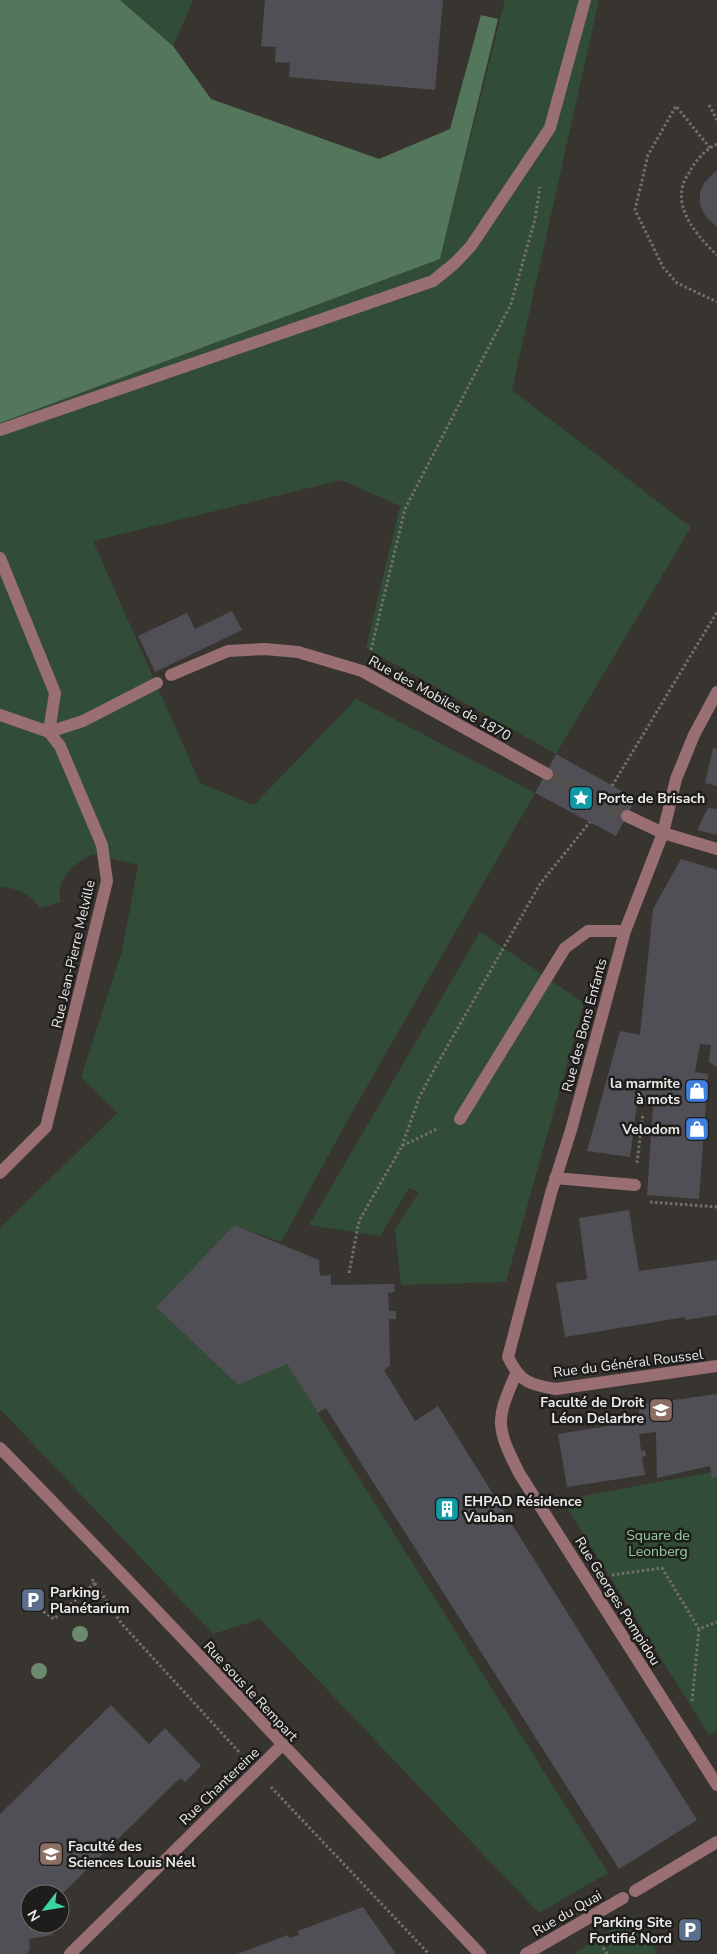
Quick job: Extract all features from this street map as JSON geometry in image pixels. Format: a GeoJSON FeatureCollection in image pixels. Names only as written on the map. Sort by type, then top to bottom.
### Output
{"type":"FeatureCollection","features":[{"type":"Feature","properties":{"kind":"street"},"geometry":{"type":"LineString","coordinates":[[0,430],[433,281],[455,263],[471,246],[550,128],[585,0]]}},
{"type":"Feature","properties":{"kind":"street"},"geometry":{"type":"LineString","coordinates":[[0,558],[55,693],[49,732]]}},
{"type":"Feature","properties":{"kind":"street","name":"Rue des Mobiles de 1870"},"geometry":{"type":"LineString","coordinates":[[171,675],[228,651],[265,650],[298,652],[362,671],[546,774]]}},
{"type":"Feature","properties":{"kind":"street"},"geometry":{"type":"LineString","coordinates":[[0,715],[49,732],[83,721],[157,683]]}},
{"type":"Feature","properties":{"kind":"street","name":"Rue des Bons Enfants"},"geometry":{"type":"LineString","coordinates":[[516,1374],[508,1357],[625,931],[663,833],[676,779],[694,735],[717,692]]}},
{"type":"Feature","properties":{"kind":"street","name":"Rue Jean-Pierre Melville"},"geometry":{"type":"LineString","coordinates":[[0,1173],[46,1127],[107,881],[102,845],[60,746],[49,732]]}},
{"type":"Feature","properties":{"kind":"street"},"geometry":{"type":"LineString","coordinates":[[626,816],[663,833],[717,849]]}},
{"type":"Feature","properties":{"kind":"street"},"geometry":{"type":"LineString","coordinates":[[460,1118],[565,948],[588,931],[625,931]]}},
{"type":"Feature","properties":{"kind":"street"},"geometry":{"type":"LineString","coordinates":[[556,1178],[635,1185]]}},
{"type":"Feature","properties":{"kind":"street","name":"Rue du Général Roussel"},"geometry":{"type":"LineString","coordinates":[[516,1374],[533,1385],[556,1389],[717,1366]]}},
{"type":"Feature","properties":{"kind":"street","name":"Rue Georges Pompidou"},"geometry":{"type":"LineString","coordinates":[[516,1374],[501,1408],[502,1439],[520,1473],[717,1785]]}},
{"type":"Feature","properties":{"kind":"street","name":"Rue sous le Rempart"},"geometry":{"type":"LineString","coordinates":[[0,1448],[114,1564],[282,1746],[480,1954]]}},
{"type":"Feature","properties":{"kind":"street","name":"Rue Chantereine"},"geometry":{"type":"LineString","coordinates":[[70,1954],[282,1746]]}},
{"type":"Feature","properties":{"kind":"street"},"geometry":{"type":"LineString","coordinates":[[635,1891],[717,1842]]}},
{"type":"Feature","properties":{"kind":"street","name":"Rue du Quai"},"geometry":{"type":"LineString","coordinates":[[526,1954],[623,1898]]}},
{"type":"Feature","properties":{"kind":"path"},"geometry":{"type":"LineString","coordinates":[[709,105],[717,120]]}},
{"type":"Feature","properties":{"kind":"path"},"geometry":{"type":"LineString","coordinates":[[710,148],[676,106],[648,155],[634,210],[663,268],[677,283],[717,302]]}},
{"type":"Feature","properties":{"kind":"path"},"geometry":{"type":"LineString","coordinates":[[717,144],[695,162],[682,185],[683,209],[696,232],[717,255]]}},
{"type":"Feature","properties":{"kind":"path"},"geometry":{"type":"LineString","coordinates":[[362,671],[371,650],[406,508],[511,304],[535,219]]}},
{"type":"Feature","properties":{"kind":"path"},"geometry":{"type":"LineString","coordinates":[[612,786],[717,612]]}},
{"type":"Feature","properties":{"kind":"path"},"geometry":{"type":"LineString","coordinates":[[349,1273],[359,1221],[402,1146],[419,1098],[431,1075],[540,884],[590,822]]}},
{"type":"Feature","properties":{"kind":"path"},"geometry":{"type":"LineString","coordinates":[[635,1185],[643,1113]]}},
{"type":"Feature","properties":{"kind":"path"},"geometry":{"type":"LineString","coordinates":[[402,1146],[460,1118]]}},
{"type":"Feature","properties":{"kind":"path"},"geometry":{"type":"LineString","coordinates":[[586,1579],[662,1568],[699,1629],[689,1741]]}},
{"type":"Feature","properties":{"kind":"path"},"geometry":{"type":"LineString","coordinates":[[91,1577],[121,1623],[429,1954]]}},
{"type":"Feature","properties":{"kind":"path"},"geometry":{"type":"LineString","coordinates":[[31,1603],[54,1619],[76,1600]]}},
{"type":"Feature","properties":{"kind":"path"},"geometry":{"type":"LineString","coordinates":[[699,1629],[717,1622]]}},
{"type":"Feature","properties":{"kind":"green space"},"geometry":{"type":"Polygon","coordinates":[[[0,0],[120,0],[173,46],[211,99],[379,159],[450,129],[481,15],[498,19],[440,259],[0,423],[0,0]]]}},
{"type":"Feature","properties":{"kind":"green space"},"geometry":{"type":"Polygon","coordinates":[[[120,0],[193,0],[173,46],[120,0]]]}},
{"type":"Feature","properties":{"kind":"green space"},"geometry":{"type":"Polygon","coordinates":[[[505,0],[599,0],[512,390],[691,527],[556,754],[366,648],[400,506],[341,480],[93,541],[200,783],[254,805],[356,699],[535,793],[350,1116],[281,1242],[234,1225],[156,1307],[238,1385],[287,1364],[608,1873],[539,1913],[260,1619],[213,1634],[0,1409],[0,1228],[117,1113],[81,1077],[122,951],[138,865],[92,854],[79,862],[63,879],[60,886],[61,902],[40,908],[23,892],[0,887],[0,423],[440,259],[505,0]]]}},
{"type":"Feature","properties":{"kind":"green space"},"geometry":{"type":"Polygon","coordinates":[[[480,932],[584,1003],[506,1282],[401,1285],[395,1229],[419,1192],[409,1188],[380,1236],[309,1225],[480,932]]]}},
{"type":"Feature","properties":{"kind":"green space","name":"Square de Leonberg"},"geometry":{"type":"Polygon","coordinates":[[[717,1471],[717,1730],[709,1735],[562,1500],[717,1471]]]}},
{"type":"Feature","properties":{"kind":"green space"},"geometry":{"type":"Polygon","coordinates":[[[634,1916],[658,1954],[573,1954],[634,1916]]]}},
{"type":"Feature","properties":{"kind":"building"},"geometry":{"type":"Polygon","coordinates":[[[265,0],[443,0],[435,90],[289,77],[290,63],[275,62],[276,47],[261,46],[265,0]]]}},
{"type":"Feature","properties":{"kind":"building"},"geometry":{"type":"Polygon","coordinates":[[[717,170],[717,227],[706,217],[700,205],[700,192],[704,183],[717,170]]]}},
{"type":"Feature","properties":{"kind":"building"},"geometry":{"type":"Polygon","coordinates":[[[232,611],[242,630],[155,672],[138,636],[187,613],[195,629],[232,611]]]}},
{"type":"Feature","properties":{"kind":"building"},"geometry":{"type":"Polygon","coordinates":[[[713,748],[717,749],[717,786],[705,783],[713,748]]]}},
{"type":"Feature","properties":{"kind":"building"},"geometry":{"type":"Polygon","coordinates":[[[556,754],[636,799],[616,836],[535,793],[556,754]]]}},
{"type":"Feature","properties":{"kind":"building"},"geometry":{"type":"Polygon","coordinates":[[[708,808],[717,809],[717,835],[697,830],[708,808]]]}},
{"type":"Feature","properties":{"kind":"building"},"geometry":{"type":"Polygon","coordinates":[[[681,859],[717,870],[717,1067],[709,1062],[711,1045],[700,1044],[695,1072],[708,1074],[699,1199],[647,1195],[653,1106],[637,1104],[630,1157],[587,1151],[620,1031],[640,1035],[653,909],[681,859]]]}},
{"type":"Feature","properties":{"kind":"building"},"geometry":{"type":"Polygon","coordinates":[[[629,1210],[639,1271],[717,1260],[717,1315],[685,1320],[685,1317],[565,1337],[556,1283],[587,1279],[579,1218],[629,1210]]]}},
{"type":"Feature","properties":{"kind":"building","name":"EHPAD Résidence Vauban"},"geometry":{"type":"Polygon","coordinates":[[[234,1225],[319,1260],[320,1276],[331,1275],[331,1285],[394,1284],[395,1292],[388,1293],[389,1311],[396,1311],[396,1319],[389,1319],[390,1366],[384,1370],[415,1421],[438,1406],[697,1820],[619,1869],[326,1408],[318,1413],[287,1364],[238,1385],[156,1307],[234,1225]]]}},
{"type":"Feature","properties":{"kind":"building"},"geometry":{"type":"Polygon","coordinates":[[[717,1394],[717,1477],[712,1478],[710,1466],[657,1478],[656,1432],[639,1434],[641,1451],[645,1450],[646,1456],[642,1457],[645,1475],[567,1487],[558,1434],[639,1421],[639,1405],[717,1394]]]}},
{"type":"Feature","properties":{"kind":"building","name":"Faculté des Sciences Louis Néel"},"geometry":{"type":"Polygon","coordinates":[[[111,1705],[149,1744],[165,1728],[201,1766],[185,1782],[181,1778],[177,1781],[70,1886],[70,1884],[20,1884],[20,1934],[52,1934],[29,1939],[30,1949],[27,1954],[0,1954],[0,1814],[111,1705]]]}},
{"type":"Feature","properties":{"kind":"building"},"geometry":{"type":"Polygon","coordinates":[[[363,1907],[396,1954],[237,1954],[288,1935],[289,1938],[299,1935],[298,1931],[363,1907]]]}},
{"type":"Feature","properties":{"kind":"tunnel"},"geometry":{"type":"LineString","coordinates":[[547,774],[627,816]]}},
{"type":"Feature","properties":{"kind":"place","name":"Porte de Brisach"},"geometry":{"type":"Point","coordinates":[581,798]}},
{"type":"Feature","properties":{"kind":"place","name":"la marmite à mots"},"geometry":{"type":"Point","coordinates":[697,1091]}},
{"type":"Feature","properties":{"kind":"place","name":"Velodom"},"geometry":{"type":"Point","coordinates":[697,1129]}},
{"type":"Feature","properties":{"kind":"place","name":"Faculté de Droit Léon Delarbre"},"geometry":{"type":"Point","coordinates":[661,1410]}},
{"type":"Feature","properties":{"kind":"place","name":"EHPAD Résidence Vauban"},"geometry":{"type":"Point","coordinates":[447,1509]}},
{"type":"Feature","properties":{"kind":"place","name":"Parking Planétarium"},"geometry":{"type":"Point","coordinates":[33,1600]}},
{"type":"Feature","properties":{"kind":"place","name":"Faculté des Sciences Louis Néel"},"geometry":{"type":"Point","coordinates":[51,1854]}},
{"type":"Feature","properties":{"kind":"place","name":"Parking Site Fortifié Nord"},"geometry":{"type":"Point","coordinates":[690,1930]}}]}
